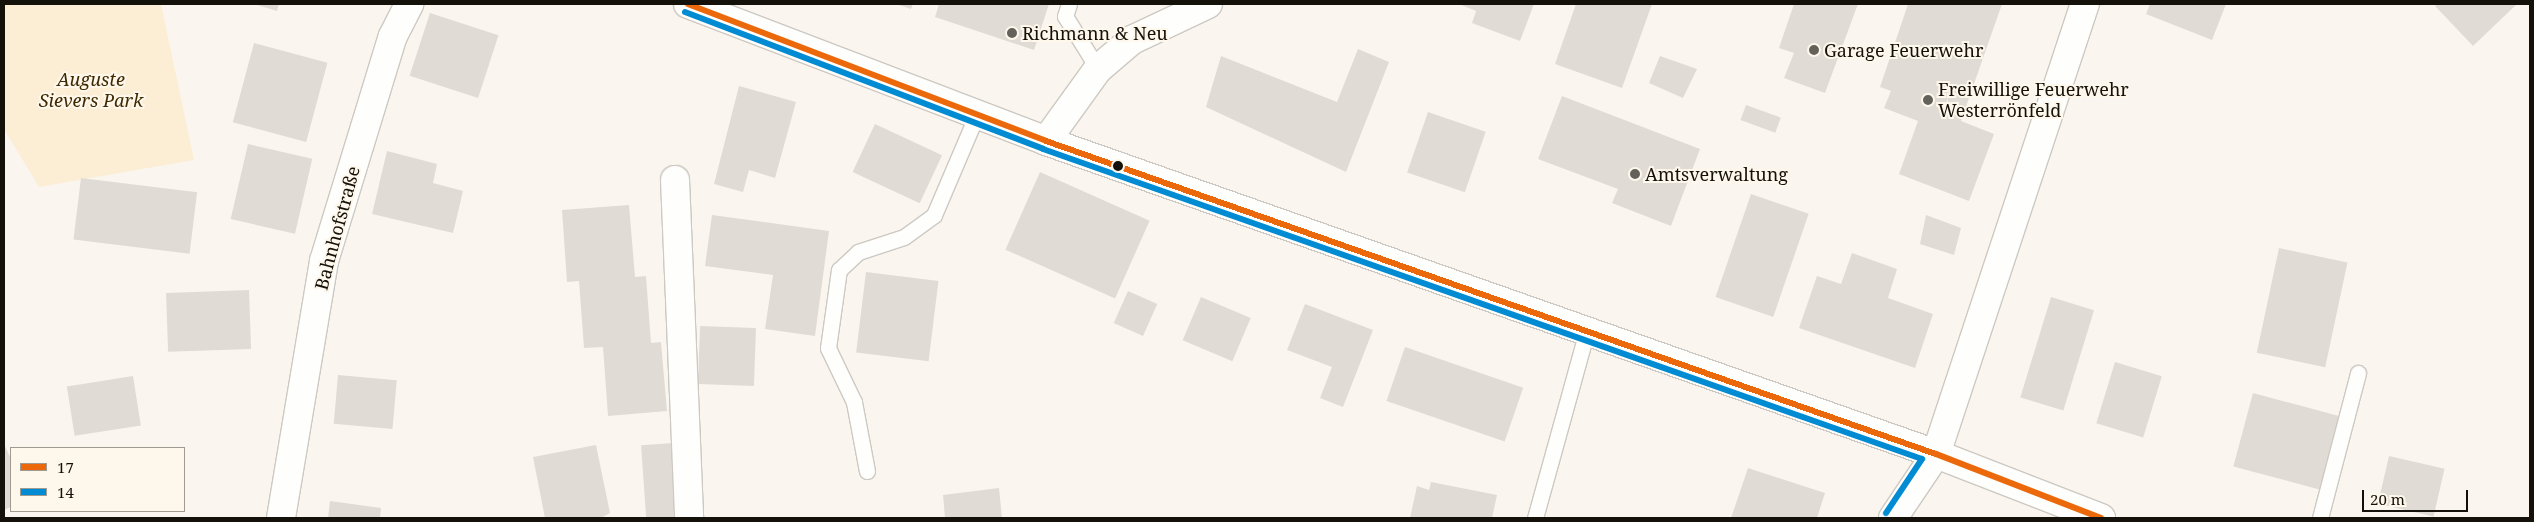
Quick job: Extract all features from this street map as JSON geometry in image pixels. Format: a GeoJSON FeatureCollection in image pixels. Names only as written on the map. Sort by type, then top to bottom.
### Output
{"type":"FeatureCollection","features":[{"type":"Feature","properties":{"kind":"street","name":"Bahnhofstraße"},"geometry":{"type":"LineString","coordinates":[[281,518],[324,261],[393,36],[410,4]]}},
{"type":"Feature","properties":{"kind":"street"},"geometry":{"type":"LineString","coordinates":[[688,4],[1046,140],[1936,454],[2101,518]]}},
{"type":"Feature","properties":{"kind":"street"},"geometry":{"type":"LineString","coordinates":[[1046,140],[1098,69],[1132,40],[1208,4]]}},
{"type":"Feature","properties":{"kind":"street"},"geometry":{"type":"LineString","coordinates":[[1893,518],[1936,454],[2078,10]]}},
{"type":"Feature","properties":{"kind":"street"},"geometry":{"type":"LineString","coordinates":[[675,180],[689,518]]}},
{"type":"Feature","properties":{"kind":"lane"},"geometry":{"type":"LineString","coordinates":[[1069,4],[1065,16],[1098,69]]}},
{"type":"Feature","properties":{"kind":"lane"},"geometry":{"type":"LineString","coordinates":[[867,471],[854,402],[828,348],[839,270],[858,252],[904,237],[934,215],[977,114]]}},
{"type":"Feature","properties":{"kind":"lane"},"geometry":{"type":"LineString","coordinates":[[1535,518],[1587,331]]}},
{"type":"Feature","properties":{"kind":"lane"},"geometry":{"type":"LineString","coordinates":[[2320,518],[2358,373]]}},
{"type":"Feature","properties":{"kind":"green space","name":"Auguste Sievers Park"},"geometry":{"type":"Polygon","coordinates":[[[4,4],[161,4],[194,160],[39,187],[4,129],[4,4]]]}},
{"type":"Feature","properties":{"kind":"building"},"geometry":{"type":"Polygon","coordinates":[[[254,4],[279,4],[277,11],[254,4]]]}},
{"type":"Feature","properties":{"kind":"building"},"geometry":{"type":"Polygon","coordinates":[[[896,4],[913,4],[911,9],[896,4]]]}},
{"type":"Feature","properties":{"kind":"building","name":"Richmann & Neu"},"geometry":{"type":"Polygon","coordinates":[[[939,4],[1049,4],[1034,50],[935,17],[939,4]]]}},
{"type":"Feature","properties":{"kind":"building"},"geometry":{"type":"Polygon","coordinates":[[[1459,4],[1534,4],[1520,41],[1472,23],[1476,11],[1459,4]]]}},
{"type":"Feature","properties":{"kind":"building"},"geometry":{"type":"Polygon","coordinates":[[[1576,4],[1652,4],[1622,88],[1555,64],[1576,4]]]}},
{"type":"Feature","properties":{"kind":"building","name":"Garage Feuerwehr"},"geometry":{"type":"Polygon","coordinates":[[[1794,4],[1858,4],[1825,93],[1784,78],[1794,53],[1779,48],[1794,4]]]}},
{"type":"Feature","properties":{"kind":"building","name":"Freiwillige Feuerwehr Westerrönfeld"},"geometry":{"type":"Polygon","coordinates":[[[1908,4],[2002,4],[1961,121],[1994,134],[1969,201],[1899,174],[1918,121],[1884,108],[1891,91],[1880,87],[1908,4]]]}},
{"type":"Feature","properties":{"kind":"building"},"geometry":{"type":"Polygon","coordinates":[[[2150,4],[2226,4],[2212,40],[2146,14],[2150,4]]]}},
{"type":"Feature","properties":{"kind":"building"},"geometry":{"type":"Polygon","coordinates":[[[2438,4],[2517,4],[2473,46],[2435,6],[2438,4]]]}},
{"type":"Feature","properties":{"kind":"building"},"geometry":{"type":"Polygon","coordinates":[[[430,13],[498,35],[478,98],[410,76],[430,13]]]}},
{"type":"Feature","properties":{"kind":"building"},"geometry":{"type":"Polygon","coordinates":[[[254,43],[327,63],[306,142],[233,122],[254,43]]]}},
{"type":"Feature","properties":{"kind":"building"},"geometry":{"type":"Polygon","coordinates":[[[1358,49],[1389,62],[1346,172],[1206,107],[1221,56],[1337,102],[1358,49]]]}},
{"type":"Feature","properties":{"kind":"building"},"geometry":{"type":"Polygon","coordinates":[[[1660,56],[1697,69],[1683,98],[1649,83],[1660,56]]]}},
{"type":"Feature","properties":{"kind":"building"},"geometry":{"type":"Polygon","coordinates":[[[739,86],[796,102],[775,178],[749,170],[743,192],[714,184],[739,86]]]}},
{"type":"Feature","properties":{"kind":"building","name":"Amtsverwaltung"},"geometry":{"type":"Polygon","coordinates":[[[1562,96],[1700,149],[1671,226],[1612,203],[1618,189],[1538,159],[1562,96]]]}},
{"type":"Feature","properties":{"kind":"building"},"geometry":{"type":"Polygon","coordinates":[[[1746,105],[1781,118],[1775,133],[1741,120],[1746,105]]]}},
{"type":"Feature","properties":{"kind":"building"},"geometry":{"type":"Polygon","coordinates":[[[1428,112],[1486,132],[1465,192],[1407,173],[1428,112]]]}},
{"type":"Feature","properties":{"kind":"building"},"geometry":{"type":"Polygon","coordinates":[[[875,124],[942,155],[920,203],[853,172],[875,124]]]}},
{"type":"Feature","properties":{"kind":"building"},"geometry":{"type":"Polygon","coordinates":[[[248,144],[312,159],[295,234],[231,219],[248,144]]]}},
{"type":"Feature","properties":{"kind":"building"},"geometry":{"type":"Polygon","coordinates":[[[387,151],[437,164],[433,183],[463,191],[453,233],[372,214],[387,151]]]}},
{"type":"Feature","properties":{"kind":"building"},"geometry":{"type":"Polygon","coordinates":[[[1040,172],[1150,221],[1115,298],[1005,250],[1040,172]]]}},
{"type":"Feature","properties":{"kind":"building"},"geometry":{"type":"Polygon","coordinates":[[[81,178],[197,192],[190,254],[73,240],[81,178]]]}},
{"type":"Feature","properties":{"kind":"building"},"geometry":{"type":"Polygon","coordinates":[[[1751,194],[1809,214],[1773,317],[1716,297],[1751,194]]]}},
{"type":"Feature","properties":{"kind":"building"},"geometry":{"type":"Polygon","coordinates":[[[629,205],[635,277],[646,276],[651,343],[661,342],[667,411],[608,416],[603,347],[584,348],[579,281],[567,282],[562,210],[629,205]]]}},
{"type":"Feature","properties":{"kind":"building"},"geometry":{"type":"Polygon","coordinates":[[[712,215],[829,231],[815,336],[765,329],[773,275],[705,266],[712,215]]]}},
{"type":"Feature","properties":{"kind":"building"},"geometry":{"type":"Polygon","coordinates":[[[1926,215],[1961,228],[1954,255],[1920,244],[1926,215]]]}},
{"type":"Feature","properties":{"kind":"building"},"geometry":{"type":"Polygon","coordinates":[[[2279,248],[2347,263],[2325,367],[2257,353],[2279,248]]]}},
{"type":"Feature","properties":{"kind":"building"},"geometry":{"type":"Polygon","coordinates":[[[1852,253],[1897,269],[1888,298],[1933,314],[1915,368],[1799,328],[1817,276],[1841,284],[1852,253]]]}},
{"type":"Feature","properties":{"kind":"building"},"geometry":{"type":"Polygon","coordinates":[[[866,272],[938,281],[929,361],[856,352],[866,272]]]}},
{"type":"Feature","properties":{"kind":"building"},"geometry":{"type":"Polygon","coordinates":[[[249,290],[251,349],[168,352],[166,293],[249,290]]]}},
{"type":"Feature","properties":{"kind":"building"},"geometry":{"type":"Polygon","coordinates":[[[1128,291],[1157,304],[1143,336],[1114,323],[1128,291]]]}},
{"type":"Feature","properties":{"kind":"building"},"geometry":{"type":"Polygon","coordinates":[[[1201,297],[1251,318],[1232,361],[1183,340],[1201,297]]]}},
{"type":"Feature","properties":{"kind":"building"},"geometry":{"type":"Polygon","coordinates":[[[2051,297],[2094,310],[2063,411],[2020,397],[2051,297]]]}},
{"type":"Feature","properties":{"kind":"building"},"geometry":{"type":"Polygon","coordinates":[[[1305,304],[1373,330],[1343,407],[1320,398],[1332,367],[1287,350],[1305,304]]]}},
{"type":"Feature","properties":{"kind":"building"},"geometry":{"type":"Polygon","coordinates":[[[700,326],[756,328],[754,386],[698,384],[700,326]]]}},
{"type":"Feature","properties":{"kind":"building"},"geometry":{"type":"Polygon","coordinates":[[[1405,347],[1523,388],[1505,442],[1386,401],[1405,347]]]}},
{"type":"Feature","properties":{"kind":"building"},"geometry":{"type":"Polygon","coordinates":[[[2115,362],[2162,376],[2143,438],[2096,423],[2115,362]]]}},
{"type":"Feature","properties":{"kind":"building"},"geometry":{"type":"Polygon","coordinates":[[[338,375],[397,380],[393,429],[334,424],[338,375]]]}},
{"type":"Feature","properties":{"kind":"building"},"geometry":{"type":"Polygon","coordinates":[[[133,376],[141,425],[75,436],[67,386],[133,376]]]}},
{"type":"Feature","properties":{"kind":"building"},"geometry":{"type":"Polygon","coordinates":[[[2253,393],[2340,416],[2320,490],[2233,466],[2253,393]]]}},
{"type":"Feature","properties":{"kind":"building"},"geometry":{"type":"Polygon","coordinates":[[[673,443],[678,518],[646,518],[641,445],[673,443]]]}},
{"type":"Feature","properties":{"kind":"building"},"geometry":{"type":"Polygon","coordinates":[[[4,444],[10,457],[10,507],[4,510],[4,444]]]}},
{"type":"Feature","properties":{"kind":"building"},"geometry":{"type":"Polygon","coordinates":[[[596,445],[610,513],[601,518],[545,518],[533,457],[596,445]]]}},
{"type":"Feature","properties":{"kind":"building"},"geometry":{"type":"Polygon","coordinates":[[[2389,456],[2445,469],[2434,517],[2378,504],[2389,456]]]}},
{"type":"Feature","properties":{"kind":"building"},"geometry":{"type":"Polygon","coordinates":[[[1748,468],[1825,493],[1817,518],[1731,518],[1748,468]]]}},
{"type":"Feature","properties":{"kind":"building"},"geometry":{"type":"Polygon","coordinates":[[[1431,482],[1497,495],[1492,518],[1410,518],[1417,486],[1429,490],[1431,482]]]}},
{"type":"Feature","properties":{"kind":"building"},"geometry":{"type":"Polygon","coordinates":[[[999,488],[1002,518],[945,518],[943,495],[999,488]]]}},
{"type":"Feature","properties":{"kind":"building"},"geometry":{"type":"Polygon","coordinates":[[[330,501],[381,508],[380,518],[328,518],[330,501]]]}},
{"type":"Feature","properties":{"kind":"transit line","name":"17"},"geometry":{"type":"LineString","coordinates":[[688,4],[1046,141],[1936,454],[2101,518]]}},
{"type":"Feature","properties":{"kind":"transit line","name":"14"},"geometry":{"type":"LineString","coordinates":[[685,12],[1043,149],[1922,459],[1886,513]]}},
{"type":"Feature","properties":{"kind":"place","name":"Richmann & Neu"},"geometry":{"type":"Point","coordinates":[1012,33]}},
{"type":"Feature","properties":{"kind":"place","name":"Garage Feuerwehr"},"geometry":{"type":"Point","coordinates":[1814,50]}},
{"type":"Feature","properties":{"kind":"place","name":"Freiwillige Feuerwehr Westerrönfeld"},"geometry":{"type":"Point","coordinates":[1928,100]}},
{"type":"Feature","properties":{"kind":"place","name":"Amtsverwaltung"},"geometry":{"type":"Point","coordinates":[1635,174]}}]}
